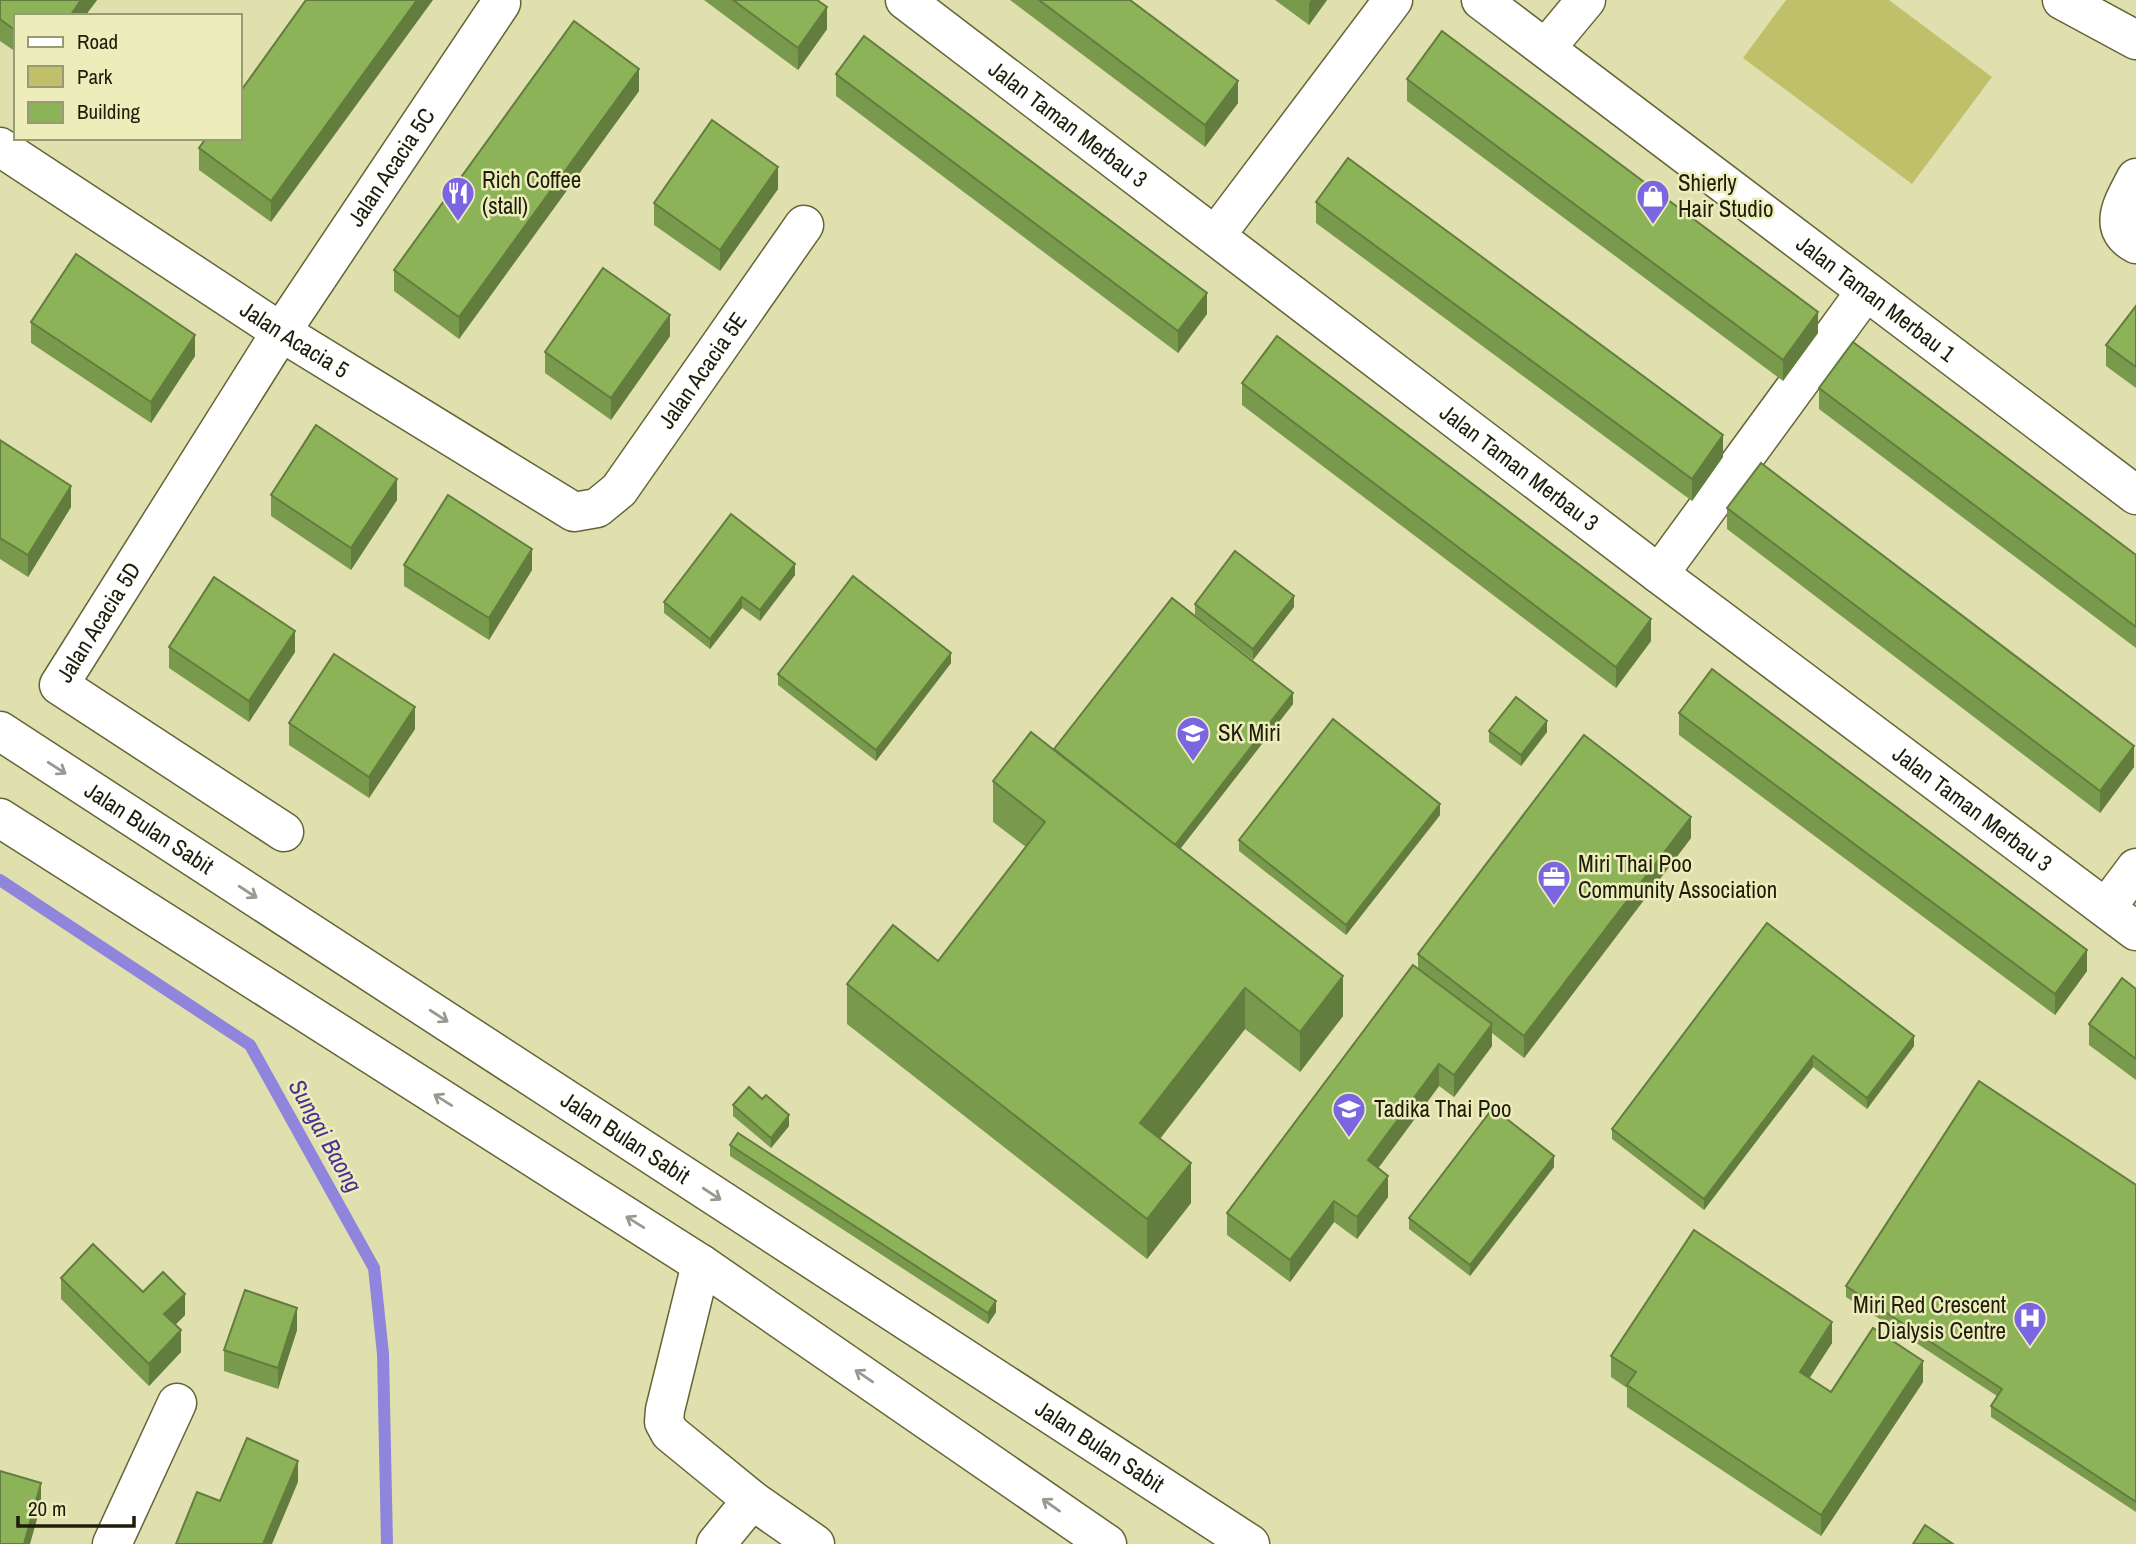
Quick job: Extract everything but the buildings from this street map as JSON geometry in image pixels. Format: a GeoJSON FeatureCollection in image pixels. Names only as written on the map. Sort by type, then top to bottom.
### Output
{"type":"FeatureCollection","features":[{"type":"Feature","properties":{"kind":"street","name":"Jalan Taman Merbau 3"},"geometry":{"type":"LineString","coordinates":[[905,0],[1659,574],[2136,931]]}},
{"type":"Feature","properties":{"kind":"street"},"geometry":{"type":"LineString","coordinates":[[1216,235],[1393,0]]}},
{"type":"Feature","properties":{"kind":"street","name":"Jalan Taman Merbau 1"},"geometry":{"type":"LineString","coordinates":[[1481,0],[2136,495]]}},
{"type":"Feature","properties":{"kind":"street"},"geometry":{"type":"LineString","coordinates":[[1546,48],[1586,0]]}},
{"type":"Feature","properties":{"kind":"street"},"geometry":{"type":"LineString","coordinates":[[2062,0],[2136,40]]}},
{"type":"Feature","properties":{"kind":"street","name":"Jalan Acacia 5C"},"geometry":{"type":"LineString","coordinates":[[281,332],[501,2]]}},
{"type":"Feature","properties":{"kind":"street","name":"Jalan Acacia 5"},"geometry":{"type":"LineString","coordinates":[[0,147],[281,332],[574,512],[597,508]]}},
{"type":"Feature","properties":{"kind":"street"},"geometry":{"type":"LineString","coordinates":[[2136,178],[2119,211],[2120,226],[2128,239],[2136,244]]}},
{"type":"Feature","properties":{"kind":"street","name":"Jalan Acacia 5E"},"geometry":{"type":"LineString","coordinates":[[597,508],[619,490],[804,225]]}},
{"type":"Feature","properties":{"kind":"street"},"geometry":{"type":"LineString","coordinates":[[1659,574],[1866,291]]}},
{"type":"Feature","properties":{"kind":"street","name":"Jalan Acacia 5D"},"geometry":{"type":"LineString","coordinates":[[281,332],[59,685],[284,832]]}},
{"type":"Feature","properties":{"kind":"street","name":"Jalan Bulan Sabit"},"geometry":{"type":"LineString","coordinates":[[0,731],[1236,1539]]}},
{"type":"Feature","properties":{"kind":"street"},"geometry":{"type":"LineString","coordinates":[[0,790],[54,853]]}},
{"type":"Feature","properties":{"kind":"street"},"geometry":{"type":"LineString","coordinates":[[0,818],[701,1264],[1107,1544]]}},
{"type":"Feature","properties":{"kind":"street"},"geometry":{"type":"LineString","coordinates":[[2106,908],[2136,868]]}},
{"type":"Feature","properties":{"kind":"street"},"geometry":{"type":"LineString","coordinates":[[701,1264],[664,1422],[670,1433],[752,1500],[814,1544]]}},
{"type":"Feature","properties":{"kind":"street"},"geometry":{"type":"LineString","coordinates":[[112,1544],[177,1403]]}},
{"type":"Feature","properties":{"kind":"street"},"geometry":{"type":"LineString","coordinates":[[716,1544],[752,1500]]}},
{"type":"Feature","properties":{"kind":"green space"},"geometry":{"type":"Polygon","coordinates":[[[1786,0],[1889,0],[1992,77],[1912,184],[1743,58],[1786,0]]]}},
{"type":"Feature","properties":{"kind":"waterway","name":"Sungai Baong"},"geometry":{"type":"LineString","coordinates":[[0,880],[250,1045],[374,1268],[383,1354],[387,1544]]}},
{"type":"Feature","properties":{"kind":"place","name":"Rich Coffee (stall)"},"geometry":{"type":"Point","coordinates":[458,223]}},
{"type":"Feature","properties":{"kind":"place","name":"Shierly Hair Studio"},"geometry":{"type":"Point","coordinates":[1653,226]}},
{"type":"Feature","properties":{"kind":"place","name":"SK Miri"},"geometry":{"type":"Point","coordinates":[1193,763]}},
{"type":"Feature","properties":{"kind":"place","name":"Miri Thai Poo Community Association"},"geometry":{"type":"Point","coordinates":[1554,907]}},
{"type":"Feature","properties":{"kind":"place","name":"Tadika Thai Poo"},"geometry":{"type":"Point","coordinates":[1349,1139]}},
{"type":"Feature","properties":{"kind":"place","name":"Miri Red Crescent Dialysis Centre"},"geometry":{"type":"Point","coordinates":[2030,1348]}}]}
